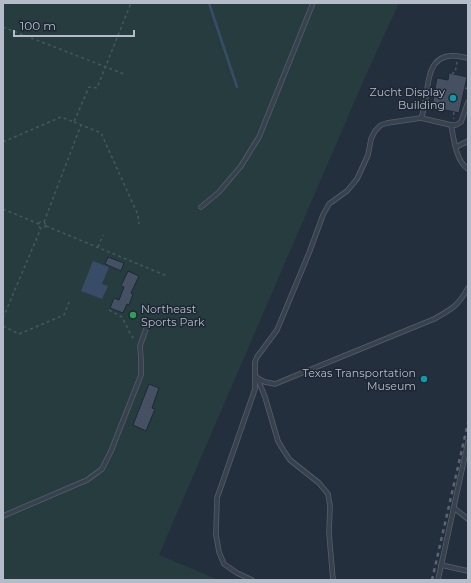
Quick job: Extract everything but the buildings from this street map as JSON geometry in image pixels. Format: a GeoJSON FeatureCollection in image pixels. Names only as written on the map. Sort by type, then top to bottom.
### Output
{"type":"FeatureCollection","features":[{"type":"Feature","properties":{"kind":"lane"},"geometry":{"type":"LineString","coordinates":[[201,207],[219,192],[240,166],[259,137],[313,3]]}},
{"type":"Feature","properties":{"kind":"lane"},"geometry":{"type":"LineString","coordinates":[[421,118],[425,108],[430,73],[434,64],[450,55],[468,58]]}},
{"type":"Feature","properties":{"kind":"lane"},"geometry":{"type":"LineString","coordinates":[[252,580],[237,573],[224,564],[218,552],[216,535],[217,498],[255,389],[255,362],[257,357],[277,330],[309,253],[322,215],[329,204],[347,190],[357,179],[368,155],[371,139],[375,131],[381,125],[387,123],[421,118],[456,125],[461,122],[468,102]]}},
{"type":"Feature","properties":{"kind":"lane"},"geometry":{"type":"LineString","coordinates":[[451,125],[460,160],[468,169]]}},
{"type":"Feature","properties":{"kind":"lane"},"geometry":{"type":"LineString","coordinates":[[456,147],[468,141]]}},
{"type":"Feature","properties":{"kind":"lane"},"geometry":{"type":"LineString","coordinates":[[257,378],[265,382],[275,384],[434,319],[454,308],[462,299],[468,288]]}},
{"type":"Feature","properties":{"kind":"lane"},"geometry":{"type":"LineString","coordinates":[[3,516],[87,480],[102,469],[111,451],[141,375],[140,346],[147,326]]}},
{"type":"Feature","properties":{"kind":"lane"},"geometry":{"type":"LineString","coordinates":[[255,373],[265,397],[278,441],[284,451],[290,460],[319,483],[328,494],[330,506],[329,533],[333,580]]}},
{"type":"Feature","properties":{"kind":"lane"},"geometry":{"type":"LineString","coordinates":[[438,580],[468,442]]}},
{"type":"Feature","properties":{"kind":"lane"},"geometry":{"type":"LineString","coordinates":[[454,508],[468,519]]}},
{"type":"Feature","properties":{"kind":"lane"},"geometry":{"type":"LineString","coordinates":[[441,565],[468,572]]}},
{"type":"Feature","properties":{"kind":"path"},"geometry":{"type":"LineString","coordinates":[[74,122],[89,87],[97,88],[131,3]]}},
{"type":"Feature","properties":{"kind":"path"},"geometry":{"type":"LineString","coordinates":[[3,27],[124,74]]}},
{"type":"Feature","properties":{"kind":"path"},"geometry":{"type":"LineString","coordinates":[[452,74],[455,73],[458,56]]}},
{"type":"Feature","properties":{"kind":"path"},"geometry":{"type":"LineString","coordinates":[[464,88],[468,89]]}},
{"type":"Feature","properties":{"kind":"path"},"geometry":{"type":"LineString","coordinates":[[3,142],[61,117],[102,133],[138,215],[139,224]]}},
{"type":"Feature","properties":{"kind":"path"},"geometry":{"type":"LineString","coordinates":[[39,224],[44,222],[81,125]]}},
{"type":"Feature","properties":{"kind":"path"},"geometry":{"type":"LineString","coordinates":[[3,209],[39,224],[41,228]]}},
{"type":"Feature","properties":{"kind":"path"},"geometry":{"type":"LineString","coordinates":[[44,222],[46,226],[167,276]]}},
{"type":"Feature","properties":{"kind":"path"},"geometry":{"type":"LineString","coordinates":[[3,318],[41,228],[46,226]]}},
{"type":"Feature","properties":{"kind":"path"},"geometry":{"type":"LineString","coordinates":[[98,247],[103,235]]}},
{"type":"Feature","properties":{"kind":"path"},"geometry":{"type":"LineString","coordinates":[[3,326],[19,334],[64,315],[69,302]]}},
{"type":"Feature","properties":{"kind":"path"},"geometry":{"type":"LineString","coordinates":[[109,310],[122,317],[131,335],[140,346]]}},
{"type":"Feature","properties":{"kind":"green space","name":"Northeast Sports Park"},"geometry":{"type":"Polygon","coordinates":[[[3,3],[399,3],[366,75],[159,555],[219,580],[3,580],[3,3]]]}},
{"type":"Feature","properties":{"kind":"water"},"geometry":{"type":"Polygon","coordinates":[[[93,261],[109,267],[102,284],[108,286],[102,299],[81,291],[93,261]]]}},
{"type":"Feature","properties":{"kind":"waterway"},"geometry":{"type":"LineString","coordinates":[[209,3],[237,87]]}},
{"type":"Feature","properties":{"kind":"railway"},"geometry":{"type":"LineString","coordinates":[[432,580],[468,423]]}},
{"type":"Feature","properties":{"kind":"place","name":"Zucht Display Building"},"geometry":{"type":"Point","coordinates":[453,98]}},
{"type":"Feature","properties":{"kind":"place","name":"Northeast Sports Park"},"geometry":{"type":"Point","coordinates":[133,315]}},
{"type":"Feature","properties":{"kind":"place","name":"Texas Transportation Museum"},"geometry":{"type":"Point","coordinates":[424,379]}}]}
